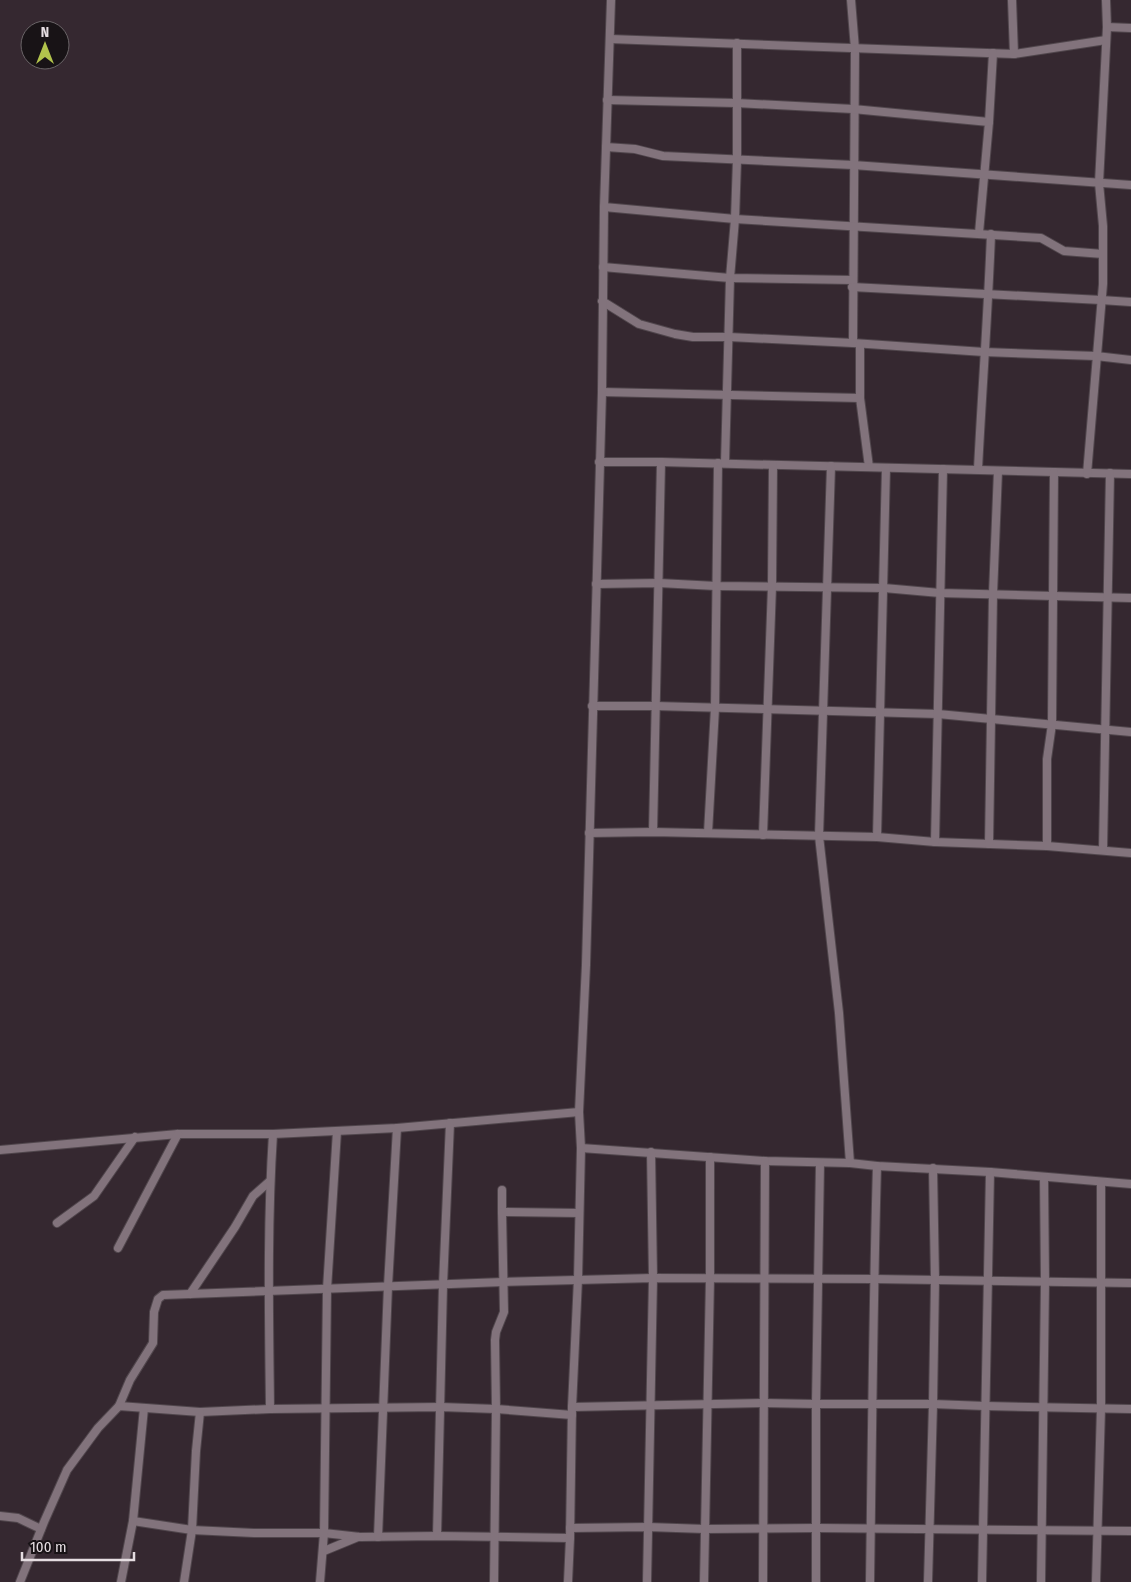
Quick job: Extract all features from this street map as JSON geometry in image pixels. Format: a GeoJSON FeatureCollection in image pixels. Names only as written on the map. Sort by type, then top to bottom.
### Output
{"type":"FeatureCollection","features":[{"type":"Feature","properties":{"kind":"street"},"geometry":{"type":"LineString","coordinates":[[568,1582],[572,1411],[578,1280],[581,1148],[579,1112],[586,965],[602,392],[604,208],[611,0]]}},
{"type":"Feature","properties":{"kind":"street"},"geometry":{"type":"LineString","coordinates":[[851,0],[855,49],[852,283],[860,398],[869,467]]}},
{"type":"Feature","properties":{"kind":"street"},"geometry":{"type":"LineString","coordinates":[[1012,0],[1014,54]]}},
{"type":"Feature","properties":{"kind":"street"},"geometry":{"type":"LineString","coordinates":[[1087,474],[1102,300],[1103,226],[1099,183],[1107,28],[1106,0]]}},
{"type":"Feature","properties":{"kind":"street"},"geometry":{"type":"LineString","coordinates":[[1107,28],[1131,28]]}},
{"type":"Feature","properties":{"kind":"street"},"geometry":{"type":"LineString","coordinates":[[610,39],[1014,54],[1106,40]]}},
{"type":"Feature","properties":{"kind":"street"},"geometry":{"type":"LineString","coordinates":[[708,833],[715,708],[716,586],[722,463],[728,395],[730,278],[735,219],[737,43]]}},
{"type":"Feature","properties":{"kind":"street"},"geometry":{"type":"LineString","coordinates":[[980,234],[990,122],[993,53]]}},
{"type":"Feature","properties":{"kind":"street"},"geometry":{"type":"LineString","coordinates":[[607,100],[854,108],[990,122]]}},
{"type":"Feature","properties":{"kind":"street"},"geometry":{"type":"LineString","coordinates":[[606,147],[634,149],[663,156],[853,165],[1131,185]]}},
{"type":"Feature","properties":{"kind":"street"},"geometry":{"type":"LineString","coordinates":[[604,208],[735,219],[1043,238],[1051,245],[1064,251],[1103,254]]}},
{"type":"Feature","properties":{"kind":"street"},"geometry":{"type":"LineString","coordinates":[[978,469],[991,234]]}},
{"type":"Feature","properties":{"kind":"street"},"geometry":{"type":"LineString","coordinates":[[604,267],[730,278],[852,283],[989,294],[1131,302]]}},
{"type":"Feature","properties":{"kind":"street"},"geometry":{"type":"LineString","coordinates":[[602,301],[639,324],[693,337],[856,343],[984,352],[1096,356],[1131,360]]}},
{"type":"Feature","properties":{"kind":"street"},"geometry":{"type":"LineString","coordinates":[[602,392],[860,398]]}},
{"type":"Feature","properties":{"kind":"street"},"geometry":{"type":"LineString","coordinates":[[600,462],[722,463],[1131,474]]}},
{"type":"Feature","properties":{"kind":"street"},"geometry":{"type":"LineString","coordinates":[[653,832],[661,462]]}},
{"type":"Feature","properties":{"kind":"street"},"geometry":{"type":"LineString","coordinates":[[763,835],[772,586],[773,465]]}},
{"type":"Feature","properties":{"kind":"street"},"geometry":{"type":"LineString","coordinates":[[831,466],[819,836],[839,1013],[850,1163]]}},
{"type":"Feature","properties":{"kind":"street"},"geometry":{"type":"LineString","coordinates":[[877,837],[886,468]]}},
{"type":"Feature","properties":{"kind":"street"},"geometry":{"type":"LineString","coordinates":[[935,842],[943,469]]}},
{"type":"Feature","properties":{"kind":"street"},"geometry":{"type":"LineString","coordinates":[[989,844],[993,594],[998,470]]}},
{"type":"Feature","properties":{"kind":"street"},"geometry":{"type":"LineString","coordinates":[[1047,846],[1047,758],[1052,724],[1054,472]]}},
{"type":"Feature","properties":{"kind":"street"},"geometry":{"type":"LineString","coordinates":[[1103,850],[1110,473]]}},
{"type":"Feature","properties":{"kind":"street"},"geometry":{"type":"LineString","coordinates":[[596,584],[659,583],[716,586],[884,588],[940,592],[1131,598]]}},
{"type":"Feature","properties":{"kind":"street"},"geometry":{"type":"LineString","coordinates":[[592,706],[938,714],[1106,728],[1131,732]]}},
{"type":"Feature","properties":{"kind":"street"},"geometry":{"type":"LineString","coordinates":[[589,833],[653,832],[877,837],[935,842],[1047,846],[1131,853]]}},
{"type":"Feature","properties":{"kind":"street"},"geometry":{"type":"LineString","coordinates":[[0,1150],[178,1134],[273,1134],[397,1128],[579,1112]]}},
{"type":"Feature","properties":{"kind":"street"},"geometry":{"type":"LineString","coordinates":[[437,1536],[443,1285],[450,1122]]}},
{"type":"Feature","properties":{"kind":"street"},"geometry":{"type":"LineString","coordinates":[[378,1537],[388,1286],[397,1128]]}},
{"type":"Feature","properties":{"kind":"street"},"geometry":{"type":"LineString","coordinates":[[320,1582],[324,1551],[328,1289],[337,1131]]}},
{"type":"Feature","properties":{"kind":"street"},"geometry":{"type":"LineString","coordinates":[[118,1248],[178,1134]]}},
{"type":"Feature","properties":{"kind":"street"},"geometry":{"type":"LineString","coordinates":[[270,1409],[268,1291],[270,1181],[273,1134]]}},
{"type":"Feature","properties":{"kind":"street"},"geometry":{"type":"LineString","coordinates":[[57,1223],[94,1196],[135,1137]]}},
{"type":"Feature","properties":{"kind":"street"},"geometry":{"type":"LineString","coordinates":[[581,1148],[765,1161],[850,1163],[933,1168],[1131,1184]]}},
{"type":"Feature","properties":{"kind":"street"},"geometry":{"type":"LineString","coordinates":[[648,1582],[653,1278],[651,1152]]}},
{"type":"Feature","properties":{"kind":"street"},"geometry":{"type":"LineString","coordinates":[[704,1582],[710,1278],[710,1156]]}},
{"type":"Feature","properties":{"kind":"street"},"geometry":{"type":"LineString","coordinates":[[764,1582],[765,1161]]}},
{"type":"Feature","properties":{"kind":"street"},"geometry":{"type":"LineString","coordinates":[[816,1582],[816,1404],[820,1163]]}},
{"type":"Feature","properties":{"kind":"street"},"geometry":{"type":"LineString","coordinates":[[870,1582],[877,1166]]}},
{"type":"Feature","properties":{"kind":"street"},"geometry":{"type":"LineString","coordinates":[[928,1582],[935,1280],[933,1168]]}},
{"type":"Feature","properties":{"kind":"street"},"geometry":{"type":"LineString","coordinates":[[982,1582],[990,1172]]}},
{"type":"Feature","properties":{"kind":"street"},"geometry":{"type":"LineString","coordinates":[[1041,1582],[1045,1282],[1044,1178]]}},
{"type":"Feature","properties":{"kind":"street"},"geometry":{"type":"LineString","coordinates":[[190,1294],[235,1227],[253,1196],[270,1181]]}},
{"type":"Feature","properties":{"kind":"street"},"geometry":{"type":"LineString","coordinates":[[1096,1582],[1101,1408],[1101,1182]]}},
{"type":"Feature","properties":{"kind":"street"},"geometry":{"type":"LineString","coordinates":[[494,1582],[495,1340],[504,1312],[502,1190]]}},
{"type":"Feature","properties":{"kind":"street"},"geometry":{"type":"LineString","coordinates":[[502,1212],[579,1213]]}},
{"type":"Feature","properties":{"kind":"street"},"geometry":{"type":"LineString","coordinates":[[20,1582],[67,1470],[98,1428],[119,1406],[130,1380],[153,1343],[154,1312],[158,1299],[163,1295],[653,1278],[1131,1283]]}},
{"type":"Feature","properties":{"kind":"street"},"geometry":{"type":"LineString","coordinates":[[119,1406],[200,1412],[270,1409],[441,1407],[572,1411],[651,1405],[763,1403],[933,1404],[1131,1409]]}},
{"type":"Feature","properties":{"kind":"street"},"geometry":{"type":"LineString","coordinates":[[122,1582],[133,1521],[144,1408]]}},
{"type":"Feature","properties":{"kind":"street"},"geometry":{"type":"LineString","coordinates":[[184,1582],[192,1530],[200,1412]]}},
{"type":"Feature","properties":{"kind":"street"},"geometry":{"type":"LineString","coordinates":[[0,1516],[18,1518],[41,1529]]}},
{"type":"Feature","properties":{"kind":"street"},"geometry":{"type":"LineString","coordinates":[[133,1521],[192,1530],[254,1533],[324,1532],[360,1537],[570,1538]]}},
{"type":"Feature","properties":{"kind":"street"},"geometry":{"type":"LineString","coordinates":[[570,1528],[1131,1531]]}},
{"type":"Feature","properties":{"kind":"street"},"geometry":{"type":"LineString","coordinates":[[324,1551],[360,1537]]}}]}
